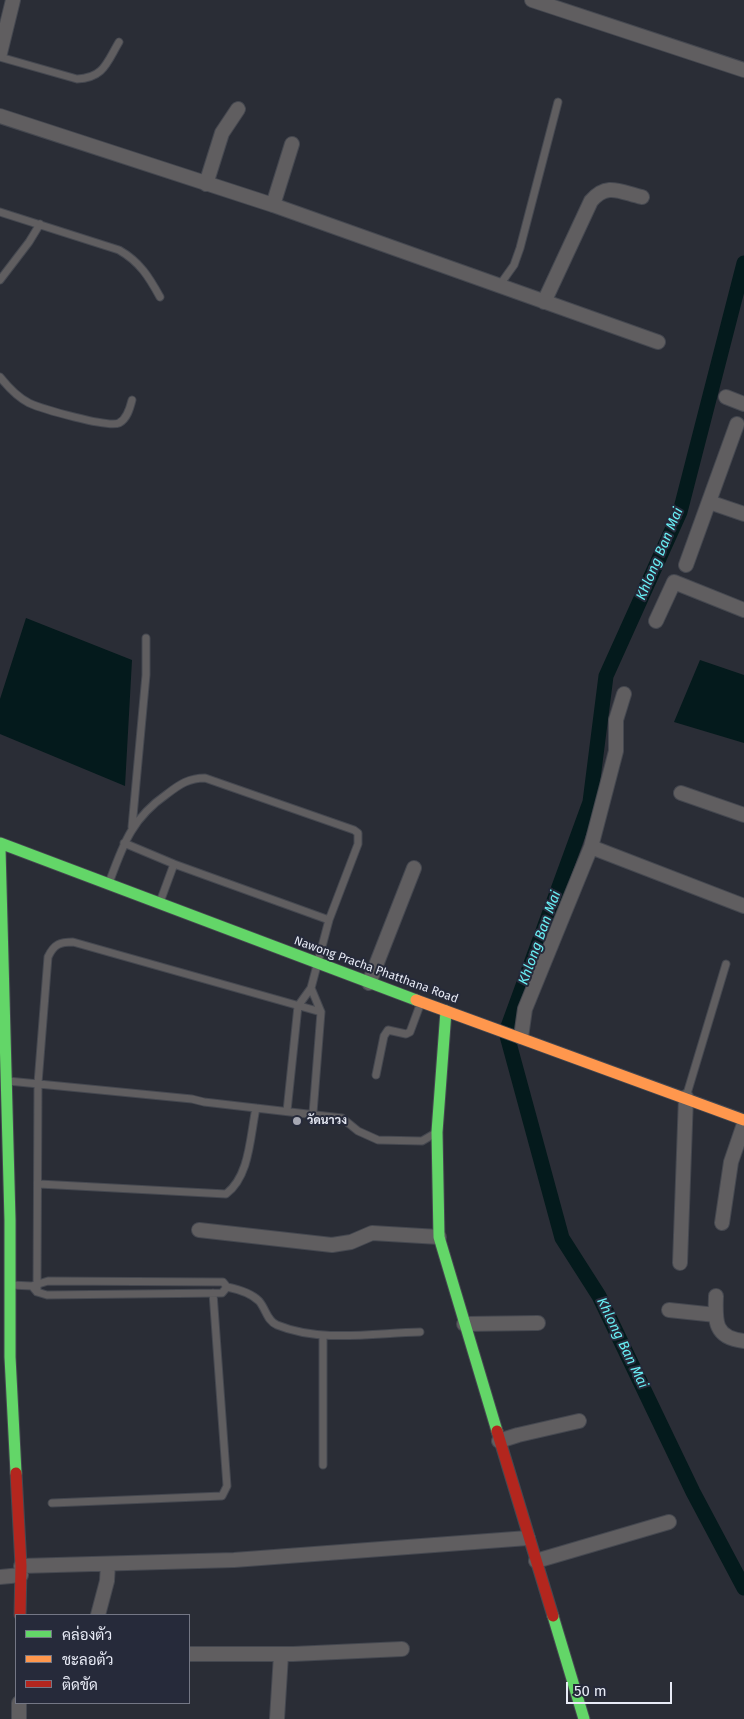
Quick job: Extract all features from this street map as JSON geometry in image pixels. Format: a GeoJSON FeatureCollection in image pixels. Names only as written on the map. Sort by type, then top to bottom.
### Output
{"type":"FeatureCollection","features":[{"type":"Feature","properties":{"kind":"street"},"geometry":{"type":"LineString","coordinates":[[0,53],[13,0]]}},
{"type":"Feature","properties":{"kind":"street"},"geometry":{"type":"LineString","coordinates":[[532,0],[744,70]]}},
{"type":"Feature","properties":{"kind":"street"},"geometry":{"type":"LineString","coordinates":[[206,184],[222,133],[238,109]]}},
{"type":"Feature","properties":{"kind":"street"},"geometry":{"type":"LineString","coordinates":[[0,116],[273,205],[658,342]]}},
{"type":"Feature","properties":{"kind":"street"},"geometry":{"type":"LineString","coordinates":[[273,205],[292,144]]}},
{"type":"Feature","properties":{"kind":"street"},"geometry":{"type":"LineString","coordinates":[[544,302],[591,201],[599,191],[608,189],[642,197]]}},
{"type":"Feature","properties":{"kind":"street"},"geometry":{"type":"LineString","coordinates":[[726,397],[744,404]]}},
{"type":"Feature","properties":{"kind":"street"},"geometry":{"type":"LineString","coordinates":[[686,565],[737,424]]}},
{"type":"Feature","properties":{"kind":"street"},"geometry":{"type":"LineString","coordinates":[[709,502],[744,514]]}},
{"type":"Feature","properties":{"kind":"street"},"geometry":{"type":"LineString","coordinates":[[656,621],[674,582],[744,610]]}},
{"type":"Feature","properties":{"kind":"street"},"geometry":{"type":"LineString","coordinates":[[519,1036],[525,1009],[591,848],[616,750],[616,720],[624,694]]}},
{"type":"Feature","properties":{"kind":"street"},"geometry":{"type":"LineString","coordinates":[[681,793],[744,815]]}},
{"type":"Feature","properties":{"kind":"street","name":"Nawong Pracha Phatthana Road"},"geometry":{"type":"LineString","coordinates":[[0,843],[317,964],[686,1097],[744,1120]]}},
{"type":"Feature","properties":{"kind":"street"},"geometry":{"type":"LineString","coordinates":[[591,848],[744,906]]}},
{"type":"Feature","properties":{"kind":"street"},"geometry":{"type":"LineString","coordinates":[[0,849],[5,1080],[5,1220],[11,1285],[5,1301],[5,1357],[21,1570],[20,1614]]}},
{"type":"Feature","properties":{"kind":"street"},"geometry":{"type":"LineString","coordinates":[[369,982],[414,868]]}},
{"type":"Feature","properties":{"kind":"street"},"geometry":{"type":"LineString","coordinates":[[446,1011],[437,1132],[439,1237],[584,1719]]}},
{"type":"Feature","properties":{"kind":"street"},"geometry":{"type":"LineString","coordinates":[[680,1263],[686,1097]]}},
{"type":"Feature","properties":{"kind":"street"},"geometry":{"type":"LineString","coordinates":[[722,1223],[731,1162],[744,1124]]}},
{"type":"Feature","properties":{"kind":"street"},"geometry":{"type":"LineString","coordinates":[[199,1230],[332,1245],[351,1242],[372,1233],[439,1237]]}},
{"type":"Feature","properties":{"kind":"street"},"geometry":{"type":"LineString","coordinates":[[716,1296],[718,1328],[724,1335],[733,1340],[744,1341]]}},
{"type":"Feature","properties":{"kind":"street"},"geometry":{"type":"LineString","coordinates":[[669,1310],[716,1315]]}},
{"type":"Feature","properties":{"kind":"street"},"geometry":{"type":"LineString","coordinates":[[464,1324],[538,1323]]}},
{"type":"Feature","properties":{"kind":"street"},"geometry":{"type":"LineString","coordinates":[[499,1441],[518,1434],[579,1421]]}},
{"type":"Feature","properties":{"kind":"street"},"geometry":{"type":"LineString","coordinates":[[536,1562],[669,1522]]}},
{"type":"Feature","properties":{"kind":"street"},"geometry":{"type":"LineString","coordinates":[[0,1577],[21,1570],[108,1564],[234,1560],[528,1538]]}},
{"type":"Feature","properties":{"kind":"street"},"geometry":{"type":"LineString","coordinates":[[98,1614],[107,1581],[108,1564]]}},
{"type":"Feature","properties":{"kind":"street"},"geometry":{"type":"LineString","coordinates":[[190,1654],[281,1655],[402,1649]]}},
{"type":"Feature","properties":{"kind":"street"},"geometry":{"type":"LineString","coordinates":[[277,1719],[281,1655]]}},
{"type":"Feature","properties":{"kind":"street"},"geometry":{"type":"LineString","coordinates":[[19,1704],[19,1719]]}},
{"type":"Feature","properties":{"kind":"lane"},"geometry":{"type":"LineString","coordinates":[[0,57],[77,79],[90,79],[101,72],[119,42]]}},
{"type":"Feature","properties":{"kind":"lane"},"geometry":{"type":"LineString","coordinates":[[499,286],[514,265],[520,248],[558,102]]}},
{"type":"Feature","properties":{"kind":"lane"},"geometry":{"type":"LineString","coordinates":[[0,212],[120,250],[134,258],[148,274],[160,297]]}},
{"type":"Feature","properties":{"kind":"lane"},"geometry":{"type":"LineString","coordinates":[[0,280],[29,242],[40,224]]}},
{"type":"Feature","properties":{"kind":"lane"},"geometry":{"type":"LineString","coordinates":[[0,377],[13,393],[29,403],[99,423],[112,425],[121,422],[129,412],[132,400]]}},
{"type":"Feature","properties":{"kind":"lane"},"geometry":{"type":"LineString","coordinates":[[132,827],[146,675],[146,638]]}},
{"type":"Feature","properties":{"kind":"lane"},"geometry":{"type":"LineString","coordinates":[[108,884],[132,827],[152,804],[185,781],[200,778],[354,830],[358,833],[358,844],[329,920],[311,988],[298,1006],[287,1111]]}},
{"type":"Feature","properties":{"kind":"lane"},"geometry":{"type":"LineString","coordinates":[[124,843],[174,864],[329,920]]}},
{"type":"Feature","properties":{"kind":"lane"},"geometry":{"type":"LineString","coordinates":[[160,903],[174,864]]}},
{"type":"Feature","properties":{"kind":"lane"},"geometry":{"type":"LineString","coordinates":[[36,1287],[39,1184],[38,1083],[48,957],[52,949],[61,942],[73,942],[321,1012]]}},
{"type":"Feature","properties":{"kind":"lane"},"geometry":{"type":"LineString","coordinates":[[686,1097],[726,964]]}},
{"type":"Feature","properties":{"kind":"lane"},"geometry":{"type":"LineString","coordinates":[[311,988],[321,1012],[313,1114]]}},
{"type":"Feature","properties":{"kind":"lane"},"geometry":{"type":"LineString","coordinates":[[376,1075],[384,1036],[388,1030],[406,1034],[410,1032],[422,1002]]}},
{"type":"Feature","properties":{"kind":"lane"},"geometry":{"type":"LineString","coordinates":[[5,1080],[192,1099],[342,1118],[358,1131],[378,1140],[422,1141],[437,1132]]}},
{"type":"Feature","properties":{"kind":"lane"},"geometry":{"type":"LineString","coordinates":[[39,1184],[226,1194],[236,1186],[243,1170],[256,1108]]}},
{"type":"Feature","properties":{"kind":"lane"},"geometry":{"type":"LineString","coordinates":[[11,1285],[36,1287],[48,1281],[223,1282],[227,1287],[239,1290],[258,1301],[276,1325],[323,1336],[420,1332]]}},
{"type":"Feature","properties":{"kind":"lane"},"geometry":{"type":"LineString","coordinates":[[36,1287],[46,1295],[222,1293],[227,1287]]}},
{"type":"Feature","properties":{"kind":"lane"},"geometry":{"type":"LineString","coordinates":[[52,1503],[222,1496],[227,1486],[213,1293]]}},
{"type":"Feature","properties":{"kind":"lane"},"geometry":{"type":"LineString","coordinates":[[323,1336],[323,1464]]}},
{"type":"Feature","properties":{"kind":"shaded area"},"geometry":{"type":"Polygon","coordinates":[[[26,618],[132,660],[125,786],[0,734],[0,699],[26,618]]]}},
{"type":"Feature","properties":{"kind":"shaded area"},"geometry":{"type":"Polygon","coordinates":[[[700,660],[744,675],[744,743],[674,722],[700,660]]]}},
{"type":"Feature","properties":{"kind":"waterway","name":"Khlong Ban Mai"},"geometry":{"type":"LineString","coordinates":[[744,263],[680,512],[606,676],[590,802],[506,1032],[562,1238],[599,1296],[693,1492],[744,1588]]}},
{"type":"Feature","properties":{"kind":"traffic: fast"},"geometry":{"type":"LineString","coordinates":[[0,843],[416,1000]]}},
{"type":"Feature","properties":{"kind":"traffic: fast"},"geometry":{"type":"LineString","coordinates":[[0,849],[10,1220],[10,1357],[16,1473]]}},
{"type":"Feature","properties":{"kind":"traffic: fast"},"geometry":{"type":"LineString","coordinates":[[446,1011],[437,1132],[439,1237],[497,1431]]}},
{"type":"Feature","properties":{"kind":"traffic: fast"},"geometry":{"type":"LineString","coordinates":[[553,1616],[584,1719]]}},
{"type":"Feature","properties":{"kind":"traffic: slow"},"geometry":{"type":"LineString","coordinates":[[416,1000],[744,1120]]}},
{"type":"Feature","properties":{"kind":"traffic: jam"},"geometry":{"type":"LineString","coordinates":[[497,1431],[553,1616]]}},
{"type":"Feature","properties":{"kind":"traffic: jam"},"geometry":{"type":"LineString","coordinates":[[16,1473],[21,1566],[20,1614]]}},
{"type":"Feature","properties":{"kind":"place","name":"วัดนาวง"},"geometry":{"type":"Point","coordinates":[297,1121]}}]}
